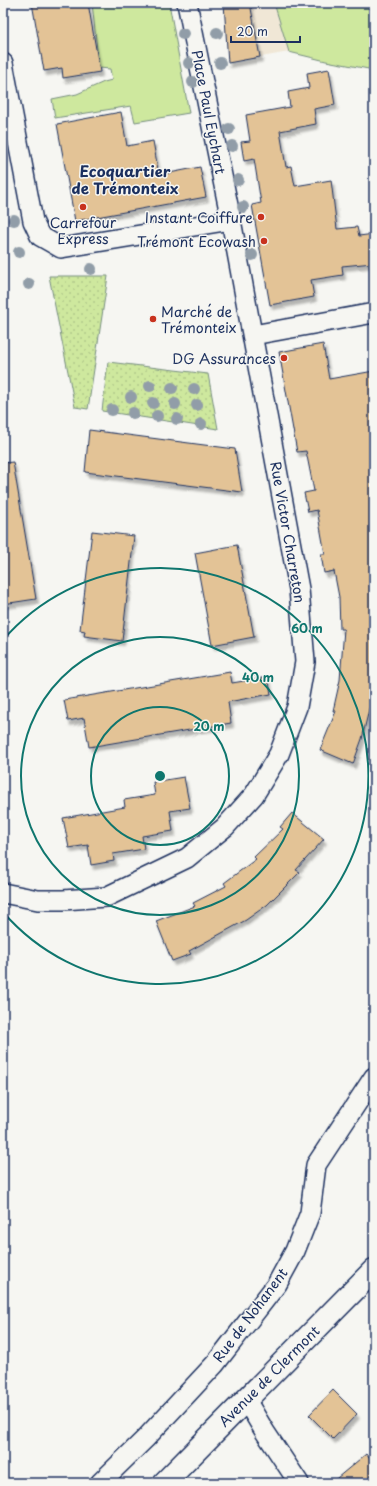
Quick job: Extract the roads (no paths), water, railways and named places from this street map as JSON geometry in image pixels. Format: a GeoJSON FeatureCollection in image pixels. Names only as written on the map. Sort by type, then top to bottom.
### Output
{"type":"FeatureCollection","features":[{"type":"Feature","properties":{"kind":"main road","name":"Avenue de Clermont"},"geometry":{"type":"LineString","coordinates":[[164,1483],[374,1270]]}},
{"type":"Feature","properties":{"kind":"street","name":"Place Paul Eychart"},"geometry":{"type":"LineString","coordinates":[[187,3],[231,220],[265,405]]}},
{"type":"Feature","properties":{"kind":"street"},"geometry":{"type":"LineString","coordinates":[[3,63],[33,221],[40,236],[61,248],[231,220]]}},
{"type":"Feature","properties":{"kind":"street"},"geometry":{"type":"LineString","coordinates":[[253,335],[374,313]]}},
{"type":"Feature","properties":{"kind":"street","name":"Rue Victor Charreton"},"geometry":{"type":"LineString","coordinates":[[3,893],[38,900],[106,897],[187,858],[225,827],[254,796],[279,754],[297,707],[305,662],[299,589],[265,405]]}},
{"type":"Feature","properties":{"kind":"street","name":"Rue de Nohanent"},"geometry":{"type":"LineString","coordinates":[[100,1483],[215,1364],[276,1284],[295,1251],[310,1213],[316,1165],[374,1077]]}},
{"type":"Feature","properties":{"kind":"street"},"geometry":{"type":"LineString","coordinates":[[246,1400],[265,1432],[299,1483]]}},
{"type":"Feature","properties":{"kind":"place","name":"Carrefour Express"},"geometry":{"type":"Point","coordinates":[83,207]}},
{"type":"Feature","properties":{"kind":"place","name":"Instant Coiffure"},"geometry":{"type":"Point","coordinates":[261,217]}},
{"type":"Feature","properties":{"kind":"place","name":"Trémont Ecowash"},"geometry":{"type":"Point","coordinates":[264,241]}},
{"type":"Feature","properties":{"kind":"place","name":"Marché de Trémonteix"},"geometry":{"type":"Point","coordinates":[153,319]}},
{"type":"Feature","properties":{"kind":"place","name":"DG Assurances"},"geometry":{"type":"Point","coordinates":[284,358]}},
{"type":"Feature","properties":{"kind":"district","name":"Ecoquartier de Trémonteix"},"geometry":{"type":"Point","coordinates":[125,178]}}]}
